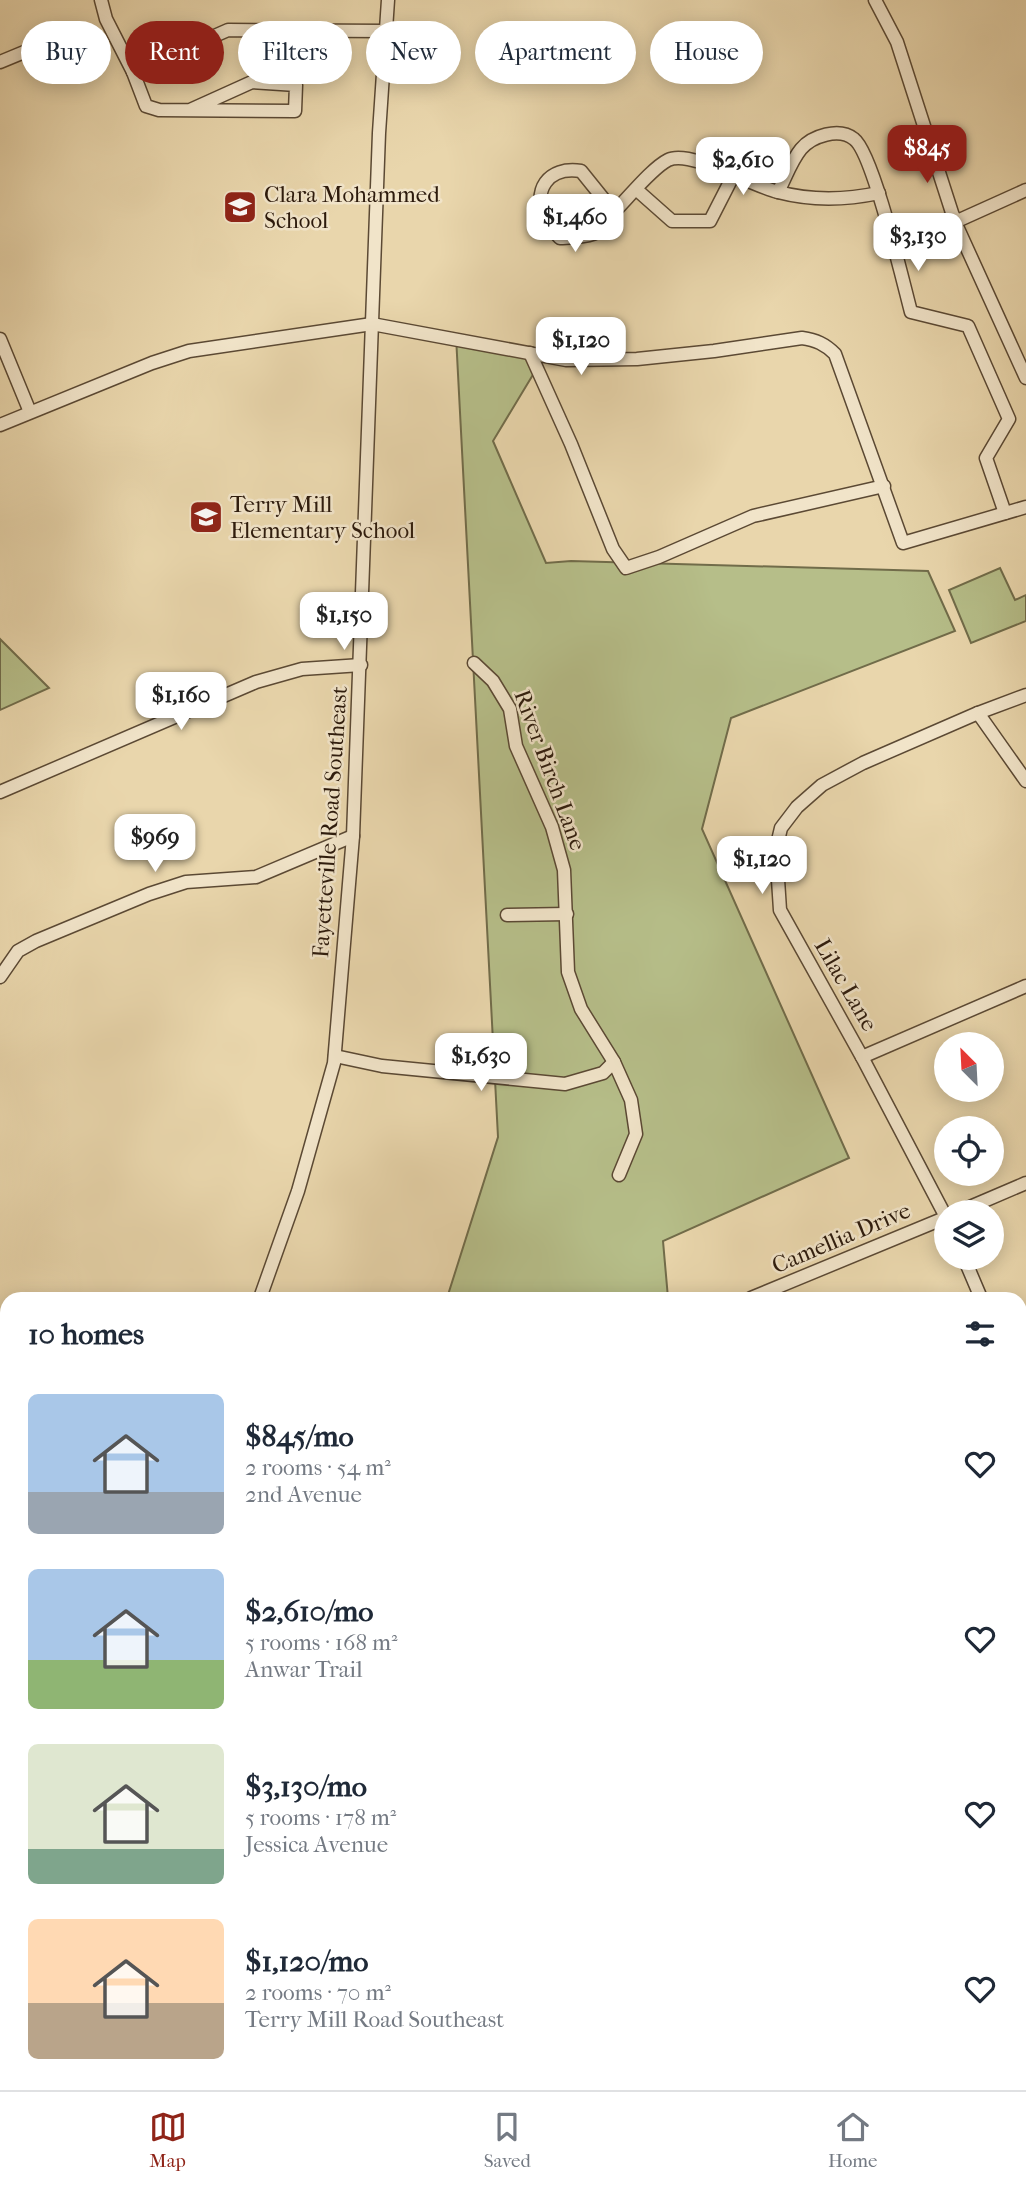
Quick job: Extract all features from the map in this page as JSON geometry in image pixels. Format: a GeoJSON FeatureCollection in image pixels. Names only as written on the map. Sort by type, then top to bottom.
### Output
{"type":"FeatureCollection","features":[{"type":"Feature","properties":{"kind":"street"},"geometry":{"type":"LineString","coordinates":[[101,0],[106,19],[125,56]]}},
{"type":"Feature","properties":{"kind":"street","name":"Fayetteville Road Southeast"},"geometry":{"type":"LineString","coordinates":[[387,21],[388,0]]}},
{"type":"Feature","properties":{"kind":"street"},"geometry":{"type":"LineString","coordinates":[[875,0],[897,42],[955,219],[1026,378]]}},
{"type":"Feature","properties":{"kind":"street"},"geometry":{"type":"LineString","coordinates":[[224,32],[366,31]]}},
{"type":"Feature","properties":{"kind":"street"},"geometry":{"type":"LineString","coordinates":[[0,62],[21,53]]}},
{"type":"Feature","properties":{"kind":"street"},"geometry":{"type":"LineString","coordinates":[[138,84],[146,106],[159,110],[295,111],[296,85],[252,82],[190,110]]}},
{"type":"Feature","properties":{"kind":"street","name":"Fayetteville Road Southeast"},"geometry":{"type":"LineString","coordinates":[[262,1292],[298,1191],[335,1056],[353,836],[382,84]]}},
{"type":"Feature","properties":{"kind":"street"},"geometry":{"type":"LineString","coordinates":[[778,192],[801,149],[821,136],[842,133],[856,139],[879,193],[911,312],[968,326],[1009,419],[986,458],[1005,513]]}},
{"type":"Feature","properties":{"kind":"street"},"geometry":{"type":"LineString","coordinates":[[614,212],[581,171],[551,174],[542,186],[541,208],[547,223],[560,239],[597,234],[611,221],[614,212],[659,166],[670,159],[694,159],[778,192],[821,199],[854,198],[879,193]]}},
{"type":"Feature","properties":{"kind":"street"},"geometry":{"type":"LineString","coordinates":[[637,190],[672,221],[710,221],[733,176]]}},
{"type":"Feature","properties":{"kind":"street"},"geometry":{"type":"LineString","coordinates":[[892,240],[955,219],[1026,190]]}},
{"type":"Feature","properties":{"kind":"street"},"geometry":{"type":"LineString","coordinates":[[0,425],[152,363],[189,351],[372,324],[566,360],[637,359],[802,338],[826,346],[835,354],[903,543],[1026,506]]}},
{"type":"Feature","properties":{"kind":"street"},"geometry":{"type":"LineString","coordinates":[[0,339],[30,412]]}},
{"type":"Feature","properties":{"kind":"street"},"geometry":{"type":"LineString","coordinates":[[530,353],[571,444],[613,549],[626,568],[659,557],[753,516],[884,486]]}},
{"type":"Feature","properties":{"kind":"street","name":"River Birch Lane"},"geometry":{"type":"LineString","coordinates":[[474,663],[493,681],[510,709],[516,747],[552,827],[564,870],[568,972],[581,1009],[614,1062],[631,1100],[635,1134],[619,1175]]}},
{"type":"Feature","properties":{"kind":"street"},"geometry":{"type":"LineString","coordinates":[[0,792],[256,682],[302,669],[360,665]]}},
{"type":"Feature","properties":{"kind":"street","name":"Lilac Lane"},"geometry":{"type":"LineString","coordinates":[[937,1200],[780,910],[776,849],[781,828],[797,807],[822,785],[863,763],[1026,695]]}},
{"type":"Feature","properties":{"kind":"street"},"geometry":{"type":"LineString","coordinates":[[978,713],[1026,781]]}},
{"type":"Feature","properties":{"kind":"street"},"geometry":{"type":"LineString","coordinates":[[0,977],[18,951],[36,940],[149,894],[186,882],[256,877],[353,836]]}},
{"type":"Feature","properties":{"kind":"street"},"geometry":{"type":"LineString","coordinates":[[507,915],[566,914]]}},
{"type":"Feature","properties":{"kind":"street"},"geometry":{"type":"LineString","coordinates":[[862,1058],[1026,986]]}},
{"type":"Feature","properties":{"kind":"street"},"geometry":{"type":"LineString","coordinates":[[335,1056],[382,1066],[565,1084],[603,1073],[614,1062]]}},
{"type":"Feature","properties":{"kind":"street"},"geometry":{"type":"LineString","coordinates":[[986,1200],[1026,1183]]}},
{"type":"Feature","properties":{"kind":"street","name":"Camellia Drive"},"geometry":{"type":"LineString","coordinates":[[766,1292],[934,1223]]}},
{"type":"Feature","properties":{"kind":"street"},"geometry":{"type":"LineString","coordinates":[[969,1270],[978,1292]]}},
{"type":"Feature","properties":{"kind":"green space"},"geometry":{"type":"Polygon","coordinates":[[[456,336],[540,363],[493,441],[546,563],[571,561],[928,571],[955,631],[731,718],[702,829],[849,1158],[663,1241],[667,1292],[449,1292],[498,1137],[456,336]]]}},
{"type":"Feature","properties":{"kind":"green space"},"geometry":{"type":"Polygon","coordinates":[[[1000,568],[1015,600],[1026,595],[1026,621],[971,643],[949,590],[1000,568]]]}},
{"type":"Feature","properties":{"kind":"green space"},"geometry":{"type":"Polygon","coordinates":[[[0,639],[49,688],[0,710],[0,639]]]}},
{"type":"Feature","properties":{"kind":"place","name":"Clara Mohammed School"},"geometry":{"type":"Point","coordinates":[240,207]}},
{"type":"Feature","properties":{"kind":"place","name":"Terry Mill Elementary School"},"geometry":{"type":"Point","coordinates":[206,517]}}]}
